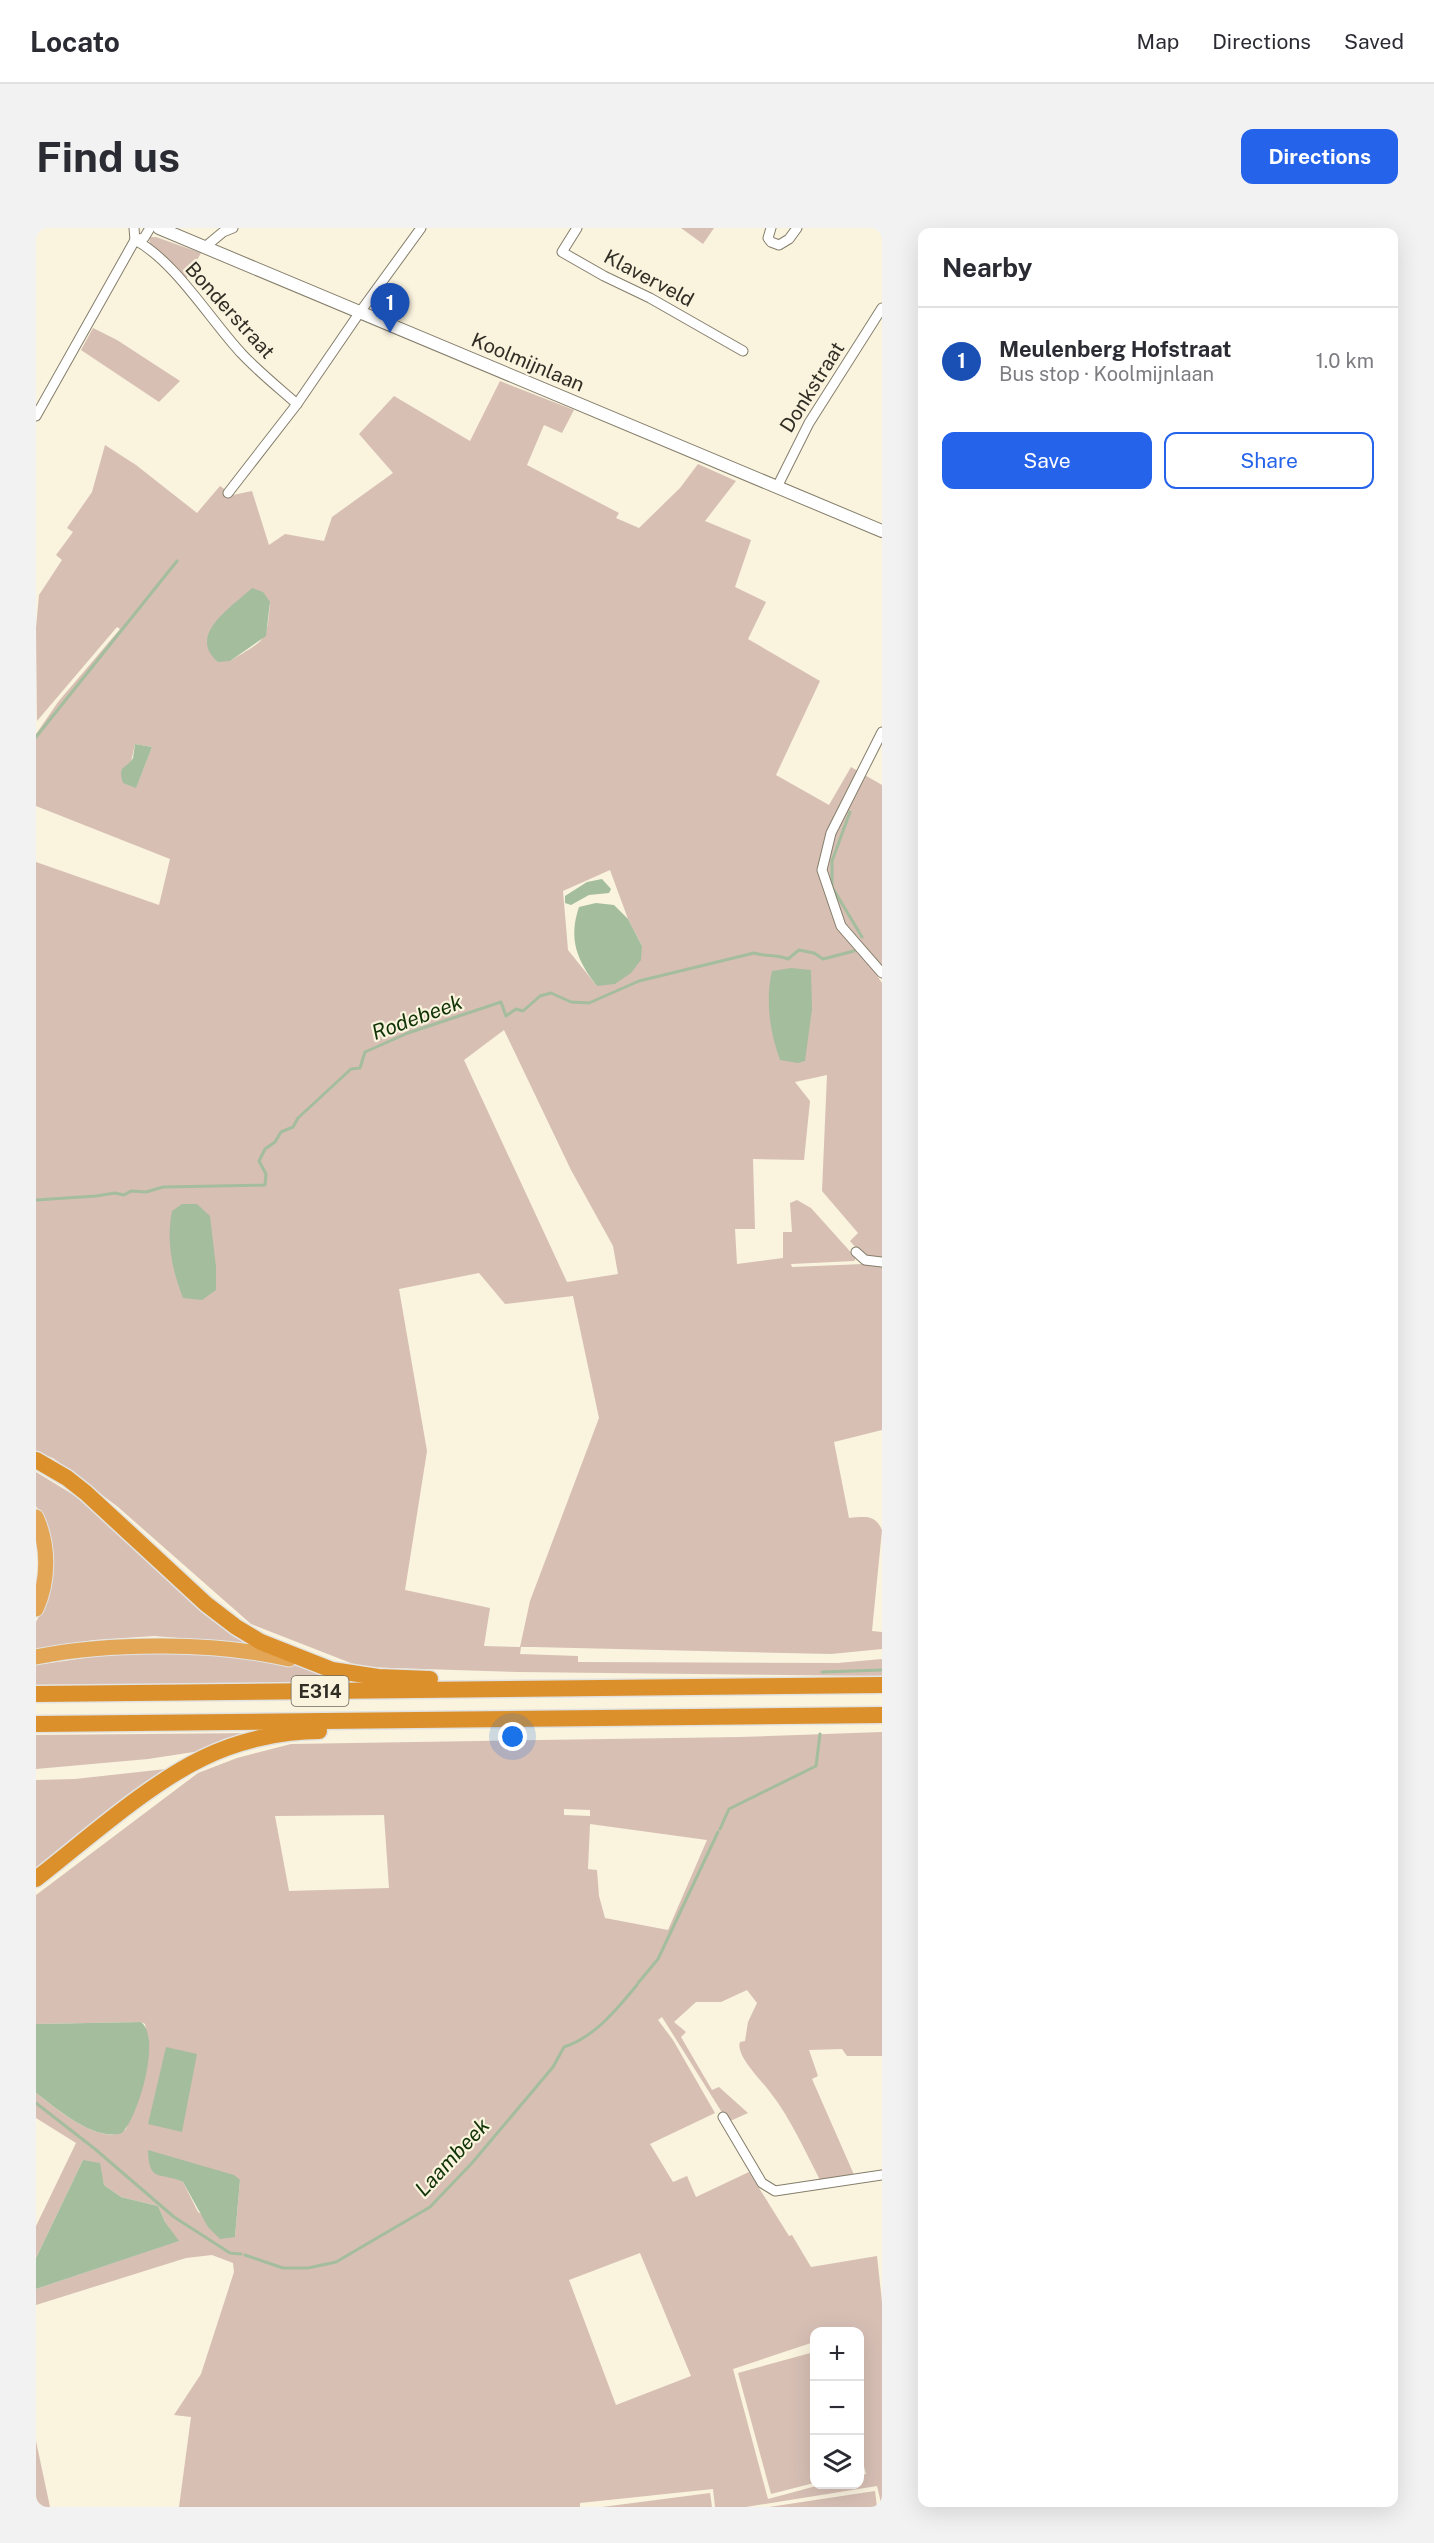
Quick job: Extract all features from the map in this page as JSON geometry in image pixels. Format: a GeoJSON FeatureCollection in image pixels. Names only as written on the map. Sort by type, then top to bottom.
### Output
{"type":"FeatureCollection","features":[{"type":"Feature","properties":{"kind":"highway","name":"E314"},"geometry":{"type":"LineString","coordinates":[[36,1460],[68,1478],[86,1493],[198,1597],[230,1623],[268,1645],[332,1670]]}},
{"type":"Feature","properties":{"kind":"highway"},"geometry":{"type":"LineString","coordinates":[[36,1517],[46,1560],[44,1586],[36,1609]]}},
{"type":"Feature","properties":{"kind":"highway","name":"E314"},"geometry":{"type":"LineString","coordinates":[[36,1657],[127,1648],[218,1648],[266,1654],[363,1676],[420,1679],[564,1680],[604,1688]]}},
{"type":"Feature","properties":{"kind":"highway","name":"E314"},"geometry":{"type":"LineString","coordinates":[[36,1694],[882,1685]]}},
{"type":"Feature","properties":{"kind":"highway","name":"E314"},"geometry":{"type":"LineString","coordinates":[[36,1724],[882,1715]]}},
{"type":"Feature","properties":{"kind":"highway","name":"E314"},"geometry":{"type":"LineString","coordinates":[[36,1879],[159,1784],[201,1758],[264,1738],[307,1731],[324,1731],[351,1720]]}},
{"type":"Feature","properties":{"kind":"street"},"geometry":{"type":"LineString","coordinates":[[36,416],[135,240],[134,228]]}},
{"type":"Feature","properties":{"kind":"street"},"geometry":{"type":"LineString","coordinates":[[135,240],[144,238],[150,228]]}},
{"type":"Feature","properties":{"kind":"street","name":"Koolmijnlaan"},"geometry":{"type":"LineString","coordinates":[[159,228],[882,531]]}},
{"type":"Feature","properties":{"kind":"street"},"geometry":{"type":"LineString","coordinates":[[205,247],[233,228]]}},
{"type":"Feature","properties":{"kind":"street"},"geometry":{"type":"LineString","coordinates":[[228,493],[297,404],[421,228]]}},
{"type":"Feature","properties":{"kind":"street","name":"Klaverveld"},"geometry":{"type":"LineString","coordinates":[[577,228],[562,252],[604,276],[650,298],[742,351]]}},
{"type":"Feature","properties":{"kind":"street"},"geometry":{"type":"LineString","coordinates":[[771,228],[768,238],[779,245],[789,239],[797,228]]}},
{"type":"Feature","properties":{"kind":"street","name":"Bonderstraat"},"geometry":{"type":"LineString","coordinates":[[135,240],[144,245],[186,287],[243,355],[297,404]]}},
{"type":"Feature","properties":{"kind":"street","name":"Donkstraat"},"geometry":{"type":"LineString","coordinates":[[777,487],[809,423],[882,308]]}},
{"type":"Feature","properties":{"kind":"street"},"geometry":{"type":"LineString","coordinates":[[882,732],[879,745],[831,833],[822,870],[841,926],[882,973]]}},
{"type":"Feature","properties":{"kind":"street"},"geometry":{"type":"LineString","coordinates":[[856,1252],[865,1260],[882,1262]]}},
{"type":"Feature","properties":{"kind":"street"},"geometry":{"type":"LineString","coordinates":[[723,2117],[762,2183],[775,2191],[882,2175]]}},
{"type":"Feature","properties":{"kind":"shaded area"},"geometry":{"type":"Polygon","coordinates":[[[681,228],[714,228],[703,244],[681,228]]]}},
{"type":"Feature","properties":{"kind":"shaded area"},"geometry":{"type":"Polygon","coordinates":[[[150,237],[201,253],[185,281],[149,246],[150,237]]]}},
{"type":"Feature","properties":{"kind":"shaded area"},"geometry":{"type":"Polygon","coordinates":[[[93,328],[117,340],[180,381],[159,402],[81,350],[93,328]]]}},
{"type":"Feature","properties":{"kind":"shaded area"},"geometry":{"type":"Polygon","coordinates":[[[500,381],[574,410],[562,433],[544,425],[527,465],[619,513],[616,518],[639,528],[680,488],[698,464],[736,481],[705,521],[751,540],[735,587],[766,602],[748,639],[820,681],[776,775],[829,805],[851,767],[882,785],[882,967],[867,961],[882,983],[882,1261],[864,1257],[850,1241],[858,1233],[822,1191],[827,1075],[795,1082],[810,1101],[804,1160],[753,1159],[755,1229],[735,1229],[737,1264],[783,1258],[783,1232],[792,1232],[790,1203],[797,1200],[811,1208],[856,1258],[854,1261],[791,1264],[792,1267],[863,1264],[882,1267],[882,1430],[834,1442],[849,1518],[873,1519],[882,1530],[872,1631],[882,1632],[882,1649],[831,1654],[521,1647],[520,1654],[578,1656],[578,1662],[838,1663],[882,1659],[882,1676],[519,1672],[361,1667],[251,1624],[118,1507],[53,1458],[36,1452],[36,862],[159,905],[170,859],[36,806],[36,734],[58,702],[120,629],[117,627],[37,721],[36,628],[39,595],[62,560],[56,555],[73,532],[67,528],[92,492],[105,445],[136,465],[197,513],[220,486],[233,495],[252,491],[269,545],[285,534],[324,541],[332,517],[393,473],[359,434],[394,396],[470,441],[500,381]],[[270,602],[230,661],[262,639],[267,626],[270,602]],[[135,744],[131,762],[136,787],[152,747],[135,744]],[[610,870],[563,891],[568,950],[597,986],[642,946],[628,919],[610,870]],[[504,1030],[464,1060],[567,1282],[618,1274],[613,1246],[571,1170],[504,1030]],[[479,1273],[399,1289],[427,1451],[405,1590],[490,1608],[484,1646],[520,1647],[530,1601],[599,1418],[573,1296],[505,1304],[479,1273]]]}},
{"type":"Feature","properties":{"kind":"shaded area"},"geometry":{"type":"Polygon","coordinates":[[[252,588],[263,592],[270,602],[266,636],[230,661],[218,662],[209,652],[207,642],[209,632],[224,613],[252,588]]]}},
{"type":"Feature","properties":{"kind":"shaded area"},"geometry":{"type":"Polygon","coordinates":[[[135,744],[152,747],[136,788],[123,783],[121,773],[133,758],[135,744]]]}},
{"type":"Feature","properties":{"kind":"shaded area"},"geometry":{"type":"Polygon","coordinates":[[[602,879],[611,889],[609,893],[589,895],[571,905],[565,903],[565,896],[587,882],[602,879]]]}},
{"type":"Feature","properties":{"kind":"shaded area"},"geometry":{"type":"Polygon","coordinates":[[[596,903],[614,905],[628,919],[642,946],[641,960],[631,973],[615,984],[597,986],[584,968],[576,949],[574,929],[579,907],[596,903]]]}},
{"type":"Feature","properties":{"kind":"shaded area"},"geometry":{"type":"Polygon","coordinates":[[[791,968],[811,970],[812,1009],[805,1061],[798,1063],[780,1060],[770,1016],[769,993],[772,971],[791,968]]]}},
{"type":"Feature","properties":{"kind":"shaded area"},"geometry":{"type":"Polygon","coordinates":[[[182,1204],[197,1204],[210,1216],[216,1267],[216,1290],[202,1300],[183,1298],[173,1266],[170,1222],[172,1211],[182,1204]]]}},
{"type":"Feature","properties":{"kind":"shaded area"},"geometry":{"type":"Polygon","coordinates":[[[36,1472],[77,1497],[211,1615],[245,1640],[243,1643],[154,1636],[94,1640],[36,1649],[36,1622],[40,1614],[39,1511],[36,1506],[36,1472]]]}},
{"type":"Feature","properties":{"kind":"shaded area"},"geometry":{"type":"Polygon","coordinates":[[[158,1653],[255,1657],[287,1663],[354,1682],[36,1685],[36,1665],[99,1656],[158,1653]]]}},
{"type":"Feature","properties":{"kind":"shaded area"},"geometry":{"type":"Polygon","coordinates":[[[882,1732],[882,2056],[847,2056],[842,2049],[809,2050],[818,2076],[812,2079],[855,2177],[821,2182],[785,2113],[745,2061],[741,2054],[740,2042],[745,2041],[748,2022],[757,2003],[747,1990],[721,2002],[696,2002],[674,2022],[686,2032],[681,2037],[712,2090],[719,2087],[748,2113],[728,2122],[662,2017],[658,2020],[673,2040],[715,2113],[650,2144],[673,2182],[687,2176],[696,2197],[749,2172],[811,2267],[877,2256],[882,2302],[882,2507],[877,2486],[864,2488],[864,2475],[866,2474],[864,2466],[864,2327],[810,2327],[810,2343],[733,2369],[768,2499],[810,2488],[858,2489],[746,2507],[715,2507],[713,2489],[580,2503],[580,2507],[179,2507],[191,2417],[174,2415],[201,2374],[234,2272],[233,2263],[212,2255],[186,2258],[36,2305],[36,2289],[178,2241],[165,2222],[158,2206],[121,2197],[104,2185],[100,2170],[83,2160],[36,2258],[36,2226],[76,2143],[36,2118],[36,2093],[67,2116],[93,2131],[117,2134],[126,2129],[143,2078],[147,2038],[145,2024],[141,2022],[36,2024],[36,1895],[198,1773],[237,1758],[291,1744],[740,1737],[882,1732]],[[564,1809],[564,1815],[590,1816],[590,1810],[564,1809]],[[384,1815],[275,1816],[289,1891],[389,1888],[384,1815]],[[590,1824],[588,1869],[597,1870],[599,1896],[605,1918],[668,1930],[707,1840],[590,1824]],[[177,2179],[183,2182],[198,2212],[235,2237],[240,2180],[177,2179]],[[640,2253],[569,2280],[616,2405],[691,2376],[640,2253]]]}},
{"type":"Feature","properties":{"kind":"shaded area"},"geometry":{"type":"Polygon","coordinates":[[[265,1733],[207,1750],[148,1759],[36,1769],[36,1735],[265,1733]]]}},
{"type":"Feature","properties":{"kind":"shaded area"},"geometry":{"type":"Polygon","coordinates":[[[175,1768],[36,1876],[36,1780],[75,1779],[175,1768]]]}},
{"type":"Feature","properties":{"kind":"shaded area"},"geometry":{"type":"Polygon","coordinates":[[[141,2022],[147,2031],[149,2044],[145,2078],[135,2111],[122,2133],[111,2135],[88,2129],[36,2093],[36,2024],[141,2022]]]}},
{"type":"Feature","properties":{"kind":"shaded area"},"geometry":{"type":"Polygon","coordinates":[[[166,2047],[197,2054],[182,2132],[148,2124],[166,2047]]]}},
{"type":"Feature","properties":{"kind":"shaded area"},"geometry":{"type":"Polygon","coordinates":[[[148,2150],[234,2175],[240,2180],[235,2237],[220,2239],[208,2227],[183,2182],[153,2172],[148,2150]]]}},
{"type":"Feature","properties":{"kind":"shaded area"},"geometry":{"type":"Polygon","coordinates":[[[83,2160],[100,2163],[104,2185],[121,2197],[158,2206],[165,2222],[179,2241],[36,2289],[36,2258],[83,2160]]]}},
{"type":"Feature","properties":{"kind":"shaded area"},"geometry":{"type":"Polygon","coordinates":[[[810,2353],[810,2484],[771,2494],[738,2373],[810,2353]]]}},
{"type":"Feature","properties":{"kind":"shaded area"},"geometry":{"type":"Polygon","coordinates":[[[36,2441],[50,2507],[36,2507],[36,2441]]]}},
{"type":"Feature","properties":{"kind":"shaded area"},"geometry":{"type":"Polygon","coordinates":[[[875,2491],[877,2507],[769,2507],[875,2491]]]}},
{"type":"Feature","properties":{"kind":"shaded area"},"geometry":{"type":"Polygon","coordinates":[[[710,2493],[712,2507],[602,2507],[710,2493]]]}},
{"type":"Feature","properties":{"kind":"waterway"},"geometry":{"type":"LineString","coordinates":[[36,737],[177,561]]}},
{"type":"Feature","properties":{"kind":"waterway"},"geometry":{"type":"LineString","coordinates":[[850,812],[832,861],[832,887],[862,937]]}},
{"type":"Feature","properties":{"kind":"waterway","name":"Rodebeek"},"geometry":{"type":"LineString","coordinates":[[36,1200],[115,1193],[124,1195],[131,1191],[146,1192],[163,1187],[265,1185],[266,1174],[259,1161],[265,1149],[275,1142],[281,1132],[293,1127],[298,1118],[351,1069],[360,1068],[365,1052],[408,1033],[501,1002],[506,1016],[516,1009],[523,1011],[540,996],[551,993],[571,1002],[589,1003],[639,981],[754,953],[788,959],[799,950],[814,953],[823,959],[854,951]]}},
{"type":"Feature","properties":{"kind":"waterway","name":"Laambeek"},"geometry":{"type":"LineString","coordinates":[[822,1672],[882,1670]]}},
{"type":"Feature","properties":{"kind":"waterway","name":"Laambeek"},"geometry":{"type":"LineString","coordinates":[[720,1829],[729,1809],[816,1766],[820,1734]]}},
{"type":"Feature","properties":{"kind":"waterway","name":"Laambeek"},"geometry":{"type":"LineString","coordinates":[[638,1983],[658,1959],[718,1832]]}},
{"type":"Feature","properties":{"kind":"waterway","name":"Laambeek"},"geometry":{"type":"LineString","coordinates":[[245,2255],[283,2268],[308,2268],[336,2262],[430,2207],[472,2163],[553,2067],[564,2047],[595,2029],[613,2013],[637,1985]]}},
{"type":"Feature","properties":{"kind":"waterway","name":"Laambeek"},"geometry":{"type":"LineString","coordinates":[[36,2103],[95,2149],[174,2217],[230,2253],[241,2254]]}},
{"type":"Feature","properties":{"kind":"place","name":"Meulenberg Hofstraat"},"geometry":{"type":"Point","coordinates":[390,333]}}]}
